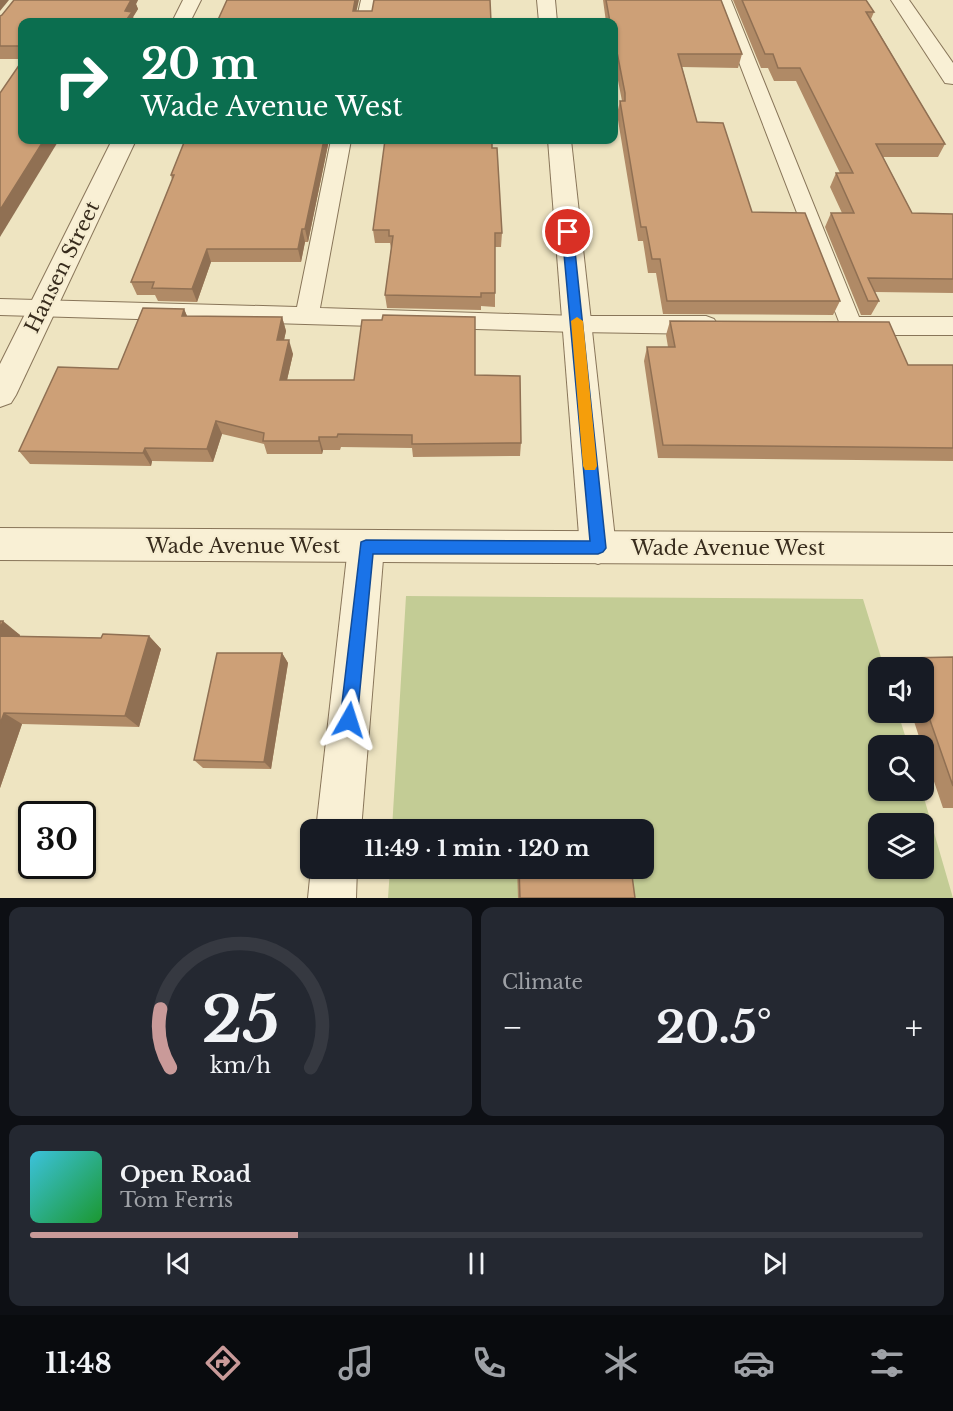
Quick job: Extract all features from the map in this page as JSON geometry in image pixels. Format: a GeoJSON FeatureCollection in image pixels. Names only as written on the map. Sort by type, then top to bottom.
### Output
{"type":"FeatureCollection","features":[{"type":"Feature","properties":{"kind":"street"},"geometry":{"type":"LineString","coordinates":[[183,18],[192,0]]}},
{"type":"Feature","properties":{"kind":"street"},"geometry":{"type":"LineString","coordinates":[[546,0],[548,18]]}},
{"type":"Feature","properties":{"kind":"street"},"geometry":{"type":"LineString","coordinates":[[900,0],[953,78]]}},
{"type":"Feature","properties":{"kind":"street","name":"Hansen Street"},"geometry":{"type":"LineString","coordinates":[[0,395],[122,144]]}},
{"type":"Feature","properties":{"kind":"street"},"geometry":{"type":"LineString","coordinates":[[559,144],[598,548]]}},
{"type":"Feature","properties":{"kind":"street","name":"Wade Avenue West"},"geometry":{"type":"LineString","coordinates":[[0,544],[953,549]]}},
{"type":"Feature","properties":{"kind":"street"},"geometry":{"type":"LineString","coordinates":[[339,819],[366,547]]}},
{"type":"Feature","properties":{"kind":"street"},"geometry":{"type":"LineString","coordinates":[[332,898],[333,879]]}},
{"type":"Feature","properties":{"kind":"lane"},"geometry":{"type":"LineString","coordinates":[[365,18],[369,0]]}},
{"type":"Feature","properties":{"kind":"lane"},"geometry":{"type":"LineString","coordinates":[[723,0],[851,326]]}},
{"type":"Feature","properties":{"kind":"lane"},"geometry":{"type":"LineString","coordinates":[[307,317],[340,144]]}},
{"type":"Feature","properties":{"kind":"lane"},"geometry":{"type":"LineString","coordinates":[[0,307],[577,324],[732,325]]}},
{"type":"Feature","properties":{"kind":"lane"},"geometry":{"type":"LineString","coordinates":[[827,326],[953,326]]}},
{"type":"Feature","properties":{"kind":"green space"},"geometry":{"type":"Polygon","coordinates":[[[406,596],[863,599],[881,657],[868,657],[868,723],[901,723],[905,735],[868,735],[868,801],[925,801],[928,813],[868,813],[868,879],[934,879],[934,832],[953,898],[388,898],[389,879],[654,879],[654,819],[393,819],[406,596]]]}},
{"type":"Feature","properties":{"kind":"building"},"geometry":{"type":"Polygon","coordinates":[[[14,0],[131,0],[125,11],[132,12],[128,18],[18,18],[18,46],[0,46],[0,16],[14,0]]]}},
{"type":"Feature","properties":{"kind":"building"},"geometry":{"type":"Polygon","coordinates":[[[227,0],[355,0],[353,11],[372,11],[374,0],[490,0],[491,18],[219,18],[227,0]]]}},
{"type":"Feature","properties":{"kind":"building"},"geometry":{"type":"Polygon","coordinates":[[[606,0],[721,0],[742,54],[678,54],[697,122],[723,123],[752,212],[805,213],[840,301],[667,301],[660,259],[652,259],[646,227],[641,227],[620,101],[625,101],[625,93],[618,57],[618,18],[609,18],[606,0]]]}},
{"type":"Feature","properties":{"kind":"building"},"geometry":{"type":"Polygon","coordinates":[[[742,0],[866,0],[874,12],[866,12],[945,144],[876,144],[912,213],[953,214],[953,279],[868,278],[879,301],[868,301],[831,213],[854,213],[836,173],[853,173],[800,68],[778,68],[773,54],[765,54],[742,0]]]}},
{"type":"Feature","properties":{"kind":"building"},"geometry":{"type":"Polygon","coordinates":[[[18,67],[18,144],[41,144],[0,210],[0,93],[18,67]]]}},
{"type":"Feature","properties":{"kind":"building"},"geometry":{"type":"Polygon","coordinates":[[[183,144],[323,144],[305,229],[302,229],[298,249],[207,249],[192,289],[152,288],[154,282],[131,282],[174,175],[171,175],[183,144]]]}},
{"type":"Feature","properties":{"kind":"building"},"geometry":{"type":"Polygon","coordinates":[[[384,144],[492,144],[492,148],[497,148],[502,233],[495,233],[495,293],[481,293],[481,297],[385,295],[393,236],[389,236],[389,230],[373,230],[384,144]]]}},
{"type":"Feature","properties":{"kind":"building"},"geometry":{"type":"Polygon","coordinates":[[[143,308],[184,309],[182,316],[282,317],[277,340],[289,340],[280,380],[354,380],[362,320],[382,320],[383,315],[475,317],[475,375],[520,376],[521,443],[412,444],[412,435],[338,434],[337,437],[319,437],[319,441],[263,441],[264,433],[216,421],[207,449],[145,448],[143,453],[19,451],[58,367],[118,369],[143,308]]]}},
{"type":"Feature","properties":{"kind":"building"},"geometry":{"type":"Polygon","coordinates":[[[670,321],[889,322],[908,365],[953,365],[953,448],[663,445],[647,347],[675,347],[670,321]]]}},
{"type":"Feature","properties":{"kind":"building"},"geometry":{"type":"Polygon","coordinates":[[[103,634],[149,636],[125,716],[4,713],[0,724],[0,636],[101,638],[103,634]]]}},
{"type":"Feature","properties":{"kind":"building"},"geometry":{"type":"Polygon","coordinates":[[[217,653],[282,653],[264,762],[194,760],[217,653]]]}},
{"type":"Feature","properties":{"kind":"building"},"geometry":{"type":"Polygon","coordinates":[[[934,657],[953,657],[953,786],[931,723],[934,723],[934,657]]]}},
{"type":"Feature","properties":{"kind":"building"},"geometry":{"type":"Polygon","coordinates":[[[519,879],[632,879],[635,898],[520,898],[519,879]]]}},
{"type":"Feature","properties":{"kind":"slow traffic"},"geometry":{"type":"LineString","coordinates":[[577,321],[590,466]]}},
{"type":"Feature","properties":{"kind":"route"},"geometry":{"type":"LineString","coordinates":[[349,720],[366,547],[598,548],[568,232]]}}]}
